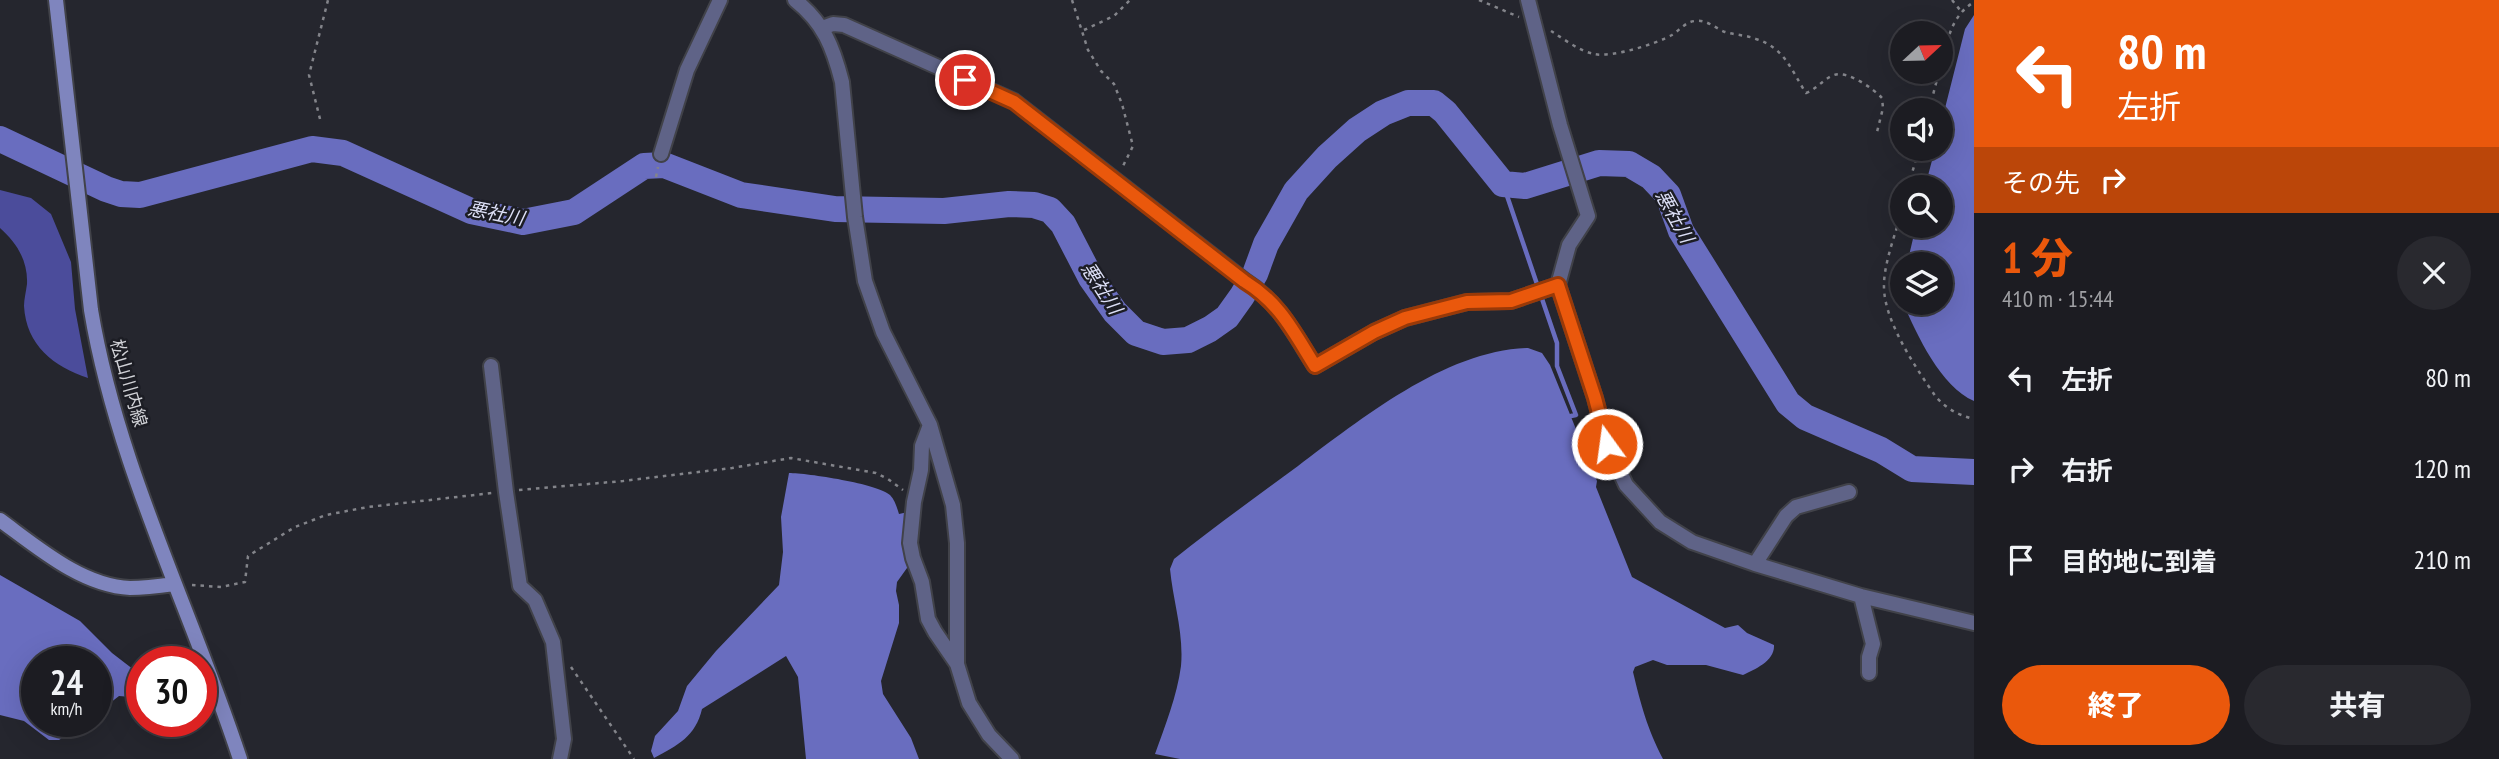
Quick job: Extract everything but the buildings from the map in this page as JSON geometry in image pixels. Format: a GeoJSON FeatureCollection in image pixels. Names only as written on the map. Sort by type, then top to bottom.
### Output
{"type":"FeatureCollection","features":[{"type":"Feature","properties":{"kind":"main road","name":"松山川内線"},"geometry":{"type":"LineString","coordinates":[[56,0],[91,310],[99,354],[111,399],[174,584],[240,759]]}},
{"type":"Feature","properties":{"kind":"main road"},"geometry":{"type":"LineString","coordinates":[[0,520],[47,554],[104,583],[129,588],[174,584]]}},
{"type":"Feature","properties":{"kind":"street"},"geometry":{"type":"LineString","coordinates":[[661,154],[687,70],[720,0]]}},
{"type":"Feature","properties":{"kind":"street"},"geometry":{"type":"LineString","coordinates":[[795,0],[822,28],[834,53],[842,82],[853,201],[865,281],[883,332],[930,425],[953,505],[957,543],[957,664],[969,703],[978,720],[1012,759]]}},
{"type":"Feature","properties":{"kind":"street"},"geometry":{"type":"LineString","coordinates":[[822,28],[833,24],[844,25],[1014,102],[1244,281],[1262,292],[1278,309],[1315,366],[1374,332],[1414,315],[1467,302],[1511,301],[1546,290],[1588,216],[1528,0]]}},
{"type":"Feature","properties":{"kind":"street"},"geometry":{"type":"LineString","coordinates":[[1546,290],[1595,398],[1607,444],[1626,485],[1660,522],[1692,542],[1755,564],[1861,596],[1974,623]]}},
{"type":"Feature","properties":{"kind":"street"},"geometry":{"type":"LineString","coordinates":[[491,366],[520,586],[535,600],[553,642],[564,739],[560,759]]}},
{"type":"Feature","properties":{"kind":"street"},"geometry":{"type":"LineString","coordinates":[[930,425],[922,446],[910,543],[922,582],[928,619],[957,664]]}},
{"type":"Feature","properties":{"kind":"street"},"geometry":{"type":"LineString","coordinates":[[1755,564],[1786,516],[1796,507],[1849,492]]}},
{"type":"Feature","properties":{"kind":"street"},"geometry":{"type":"LineString","coordinates":[[1861,596],[1873,644],[1869,673]]}},
{"type":"Feature","properties":{"kind":"path"},"geometry":{"type":"LineString","coordinates":[[320,119],[309,75],[328,0]]}},
{"type":"Feature","properties":{"kind":"path"},"geometry":{"type":"LineString","coordinates":[[1072,0],[1088,50],[1101,71],[1114,84],[1133,146],[1116,181]]}},
{"type":"Feature","properties":{"kind":"path"},"geometry":{"type":"LineString","coordinates":[[1083,30],[1114,16],[1130,0]]}},
{"type":"Feature","properties":{"kind":"path"},"geometry":{"type":"LineString","coordinates":[[1479,0],[1549,29],[1587,52],[1605,55],[1640,47],[1671,35],[1687,23],[1697,20],[1707,22],[1718,29],[1758,39],[1775,47],[1787,59],[1806,93],[1815,90],[1833,75],[1841,74],[1873,89],[1882,98],[1883,108],[1877,132]]}},
{"type":"Feature","properties":{"kind":"path"},"geometry":{"type":"LineString","coordinates":[[1952,0],[1961,10]]}},
{"type":"Feature","properties":{"kind":"path"},"geometry":{"type":"LineString","coordinates":[[1953,26],[1961,10],[1974,2]]}},
{"type":"Feature","properties":{"kind":"path"},"geometry":{"type":"LineString","coordinates":[[1895,238],[1883,281],[1884,300],[1892,321],[1936,397],[1945,407],[1960,416],[1974,419]]}},
{"type":"Feature","properties":{"kind":"path"},"geometry":{"type":"LineString","coordinates":[[174,584],[221,586],[245,582],[248,556],[295,527],[326,515],[368,507],[623,481],[791,458],[876,473],[899,486],[914,502]]}},
{"type":"Feature","properties":{"kind":"path"},"geometry":{"type":"LineString","coordinates":[[568,663],[634,759]]}},
{"type":"Feature","properties":{"kind":"shaded area"},"geometry":{"type":"Polygon","coordinates":[[[0,190],[31,198],[51,214],[71,262],[75,309],[88,378],[53,361],[36,343],[30,332],[24,306],[26,268],[16,246],[0,228],[0,190]]]}},
{"type":"Feature","properties":{"kind":"water"},"geometry":{"type":"Polygon","coordinates":[[[1974,15],[1974,401],[1951,384],[1931,359],[1909,315],[1953,315],[1953,252],[1910,252],[1913,238],[1953,238],[1953,175],[1928,175],[1932,161],[1953,161],[1953,98],[1948,98],[1965,29],[1974,15]]]}},
{"type":"Feature","properties":{"kind":"water"},"geometry":{"type":"Polygon","coordinates":[[[1528,348],[1542,353],[1550,365],[1632,577],[1725,628],[1738,625],[1747,633],[1774,645],[1768,660],[1743,675],[1706,665],[1667,665],[1653,660],[1635,667],[1633,672],[1642,706],[1663,759],[1180,759],[1155,754],[1174,700],[1181,666],[1180,629],[1170,569],[1174,559],[1349,428],[1406,390],[1466,361],[1497,352],[1528,348]]]}},
{"type":"Feature","properties":{"kind":"water"},"geometry":{"type":"Polygon","coordinates":[[[789,473],[826,477],[872,487],[890,495],[899,514],[908,512],[909,559],[907,568],[897,582],[896,591],[899,623],[881,681],[883,694],[911,738],[919,759],[806,759],[798,677],[786,656],[702,709],[690,733],[678,744],[654,758],[651,751],[655,736],[678,711],[687,686],[716,651],[779,585],[783,552],[781,517],[789,473]]]}},
{"type":"Feature","properties":{"kind":"water"},"geometry":{"type":"Polygon","coordinates":[[[0,575],[80,621],[105,646],[21,646],[21,720],[0,715],[0,575]]]}},
{"type":"Feature","properties":{"kind":"water"},"geometry":{"type":"Polygon","coordinates":[[[112,653],[126,664],[126,697],[119,696],[112,701],[112,653]]]}},
{"type":"Feature","properties":{"kind":"water"},"geometry":{"type":"Polygon","coordinates":[[[45,737],[63,737],[59,740],[49,740],[45,737]]]}},
{"type":"Feature","properties":{"kind":"waterway","name":"悪社川"},"geometry":{"type":"LineString","coordinates":[[0,139],[106,189],[121,194],[140,195],[312,149],[343,153],[471,211],[523,222],[574,212],[644,166],[664,165],[741,195],[835,209],[944,211],[1009,204],[1034,205],[1050,210],[1063,224],[1091,278],[1115,312],[1136,333],[1163,342],[1188,340],[1227,317],[1255,274],[1266,244],[1296,191],[1327,157],[1357,130],[1383,113],[1408,103],[1434,103],[1445,112],[1503,184],[1525,186],[1599,163],[1629,164],[1651,177],[1668,195],[1681,231],[1788,403],[1805,417],[1881,450],[1912,469],[1974,472]]}},
{"type":"Feature","properties":{"kind":"waterway"},"geometry":{"type":"LineString","coordinates":[[1503,184],[1557,343],[1557,366],[1576,415],[1571,416]]}},
{"type":"Feature","properties":{"kind":"route"},"geometry":{"type":"LineString","coordinates":[[965,80],[1014,102],[1244,281],[1262,292],[1278,309],[1315,366],[1374,332],[1405,318],[1467,302],[1511,301],[1558,285],[1607,444]]}}]}
